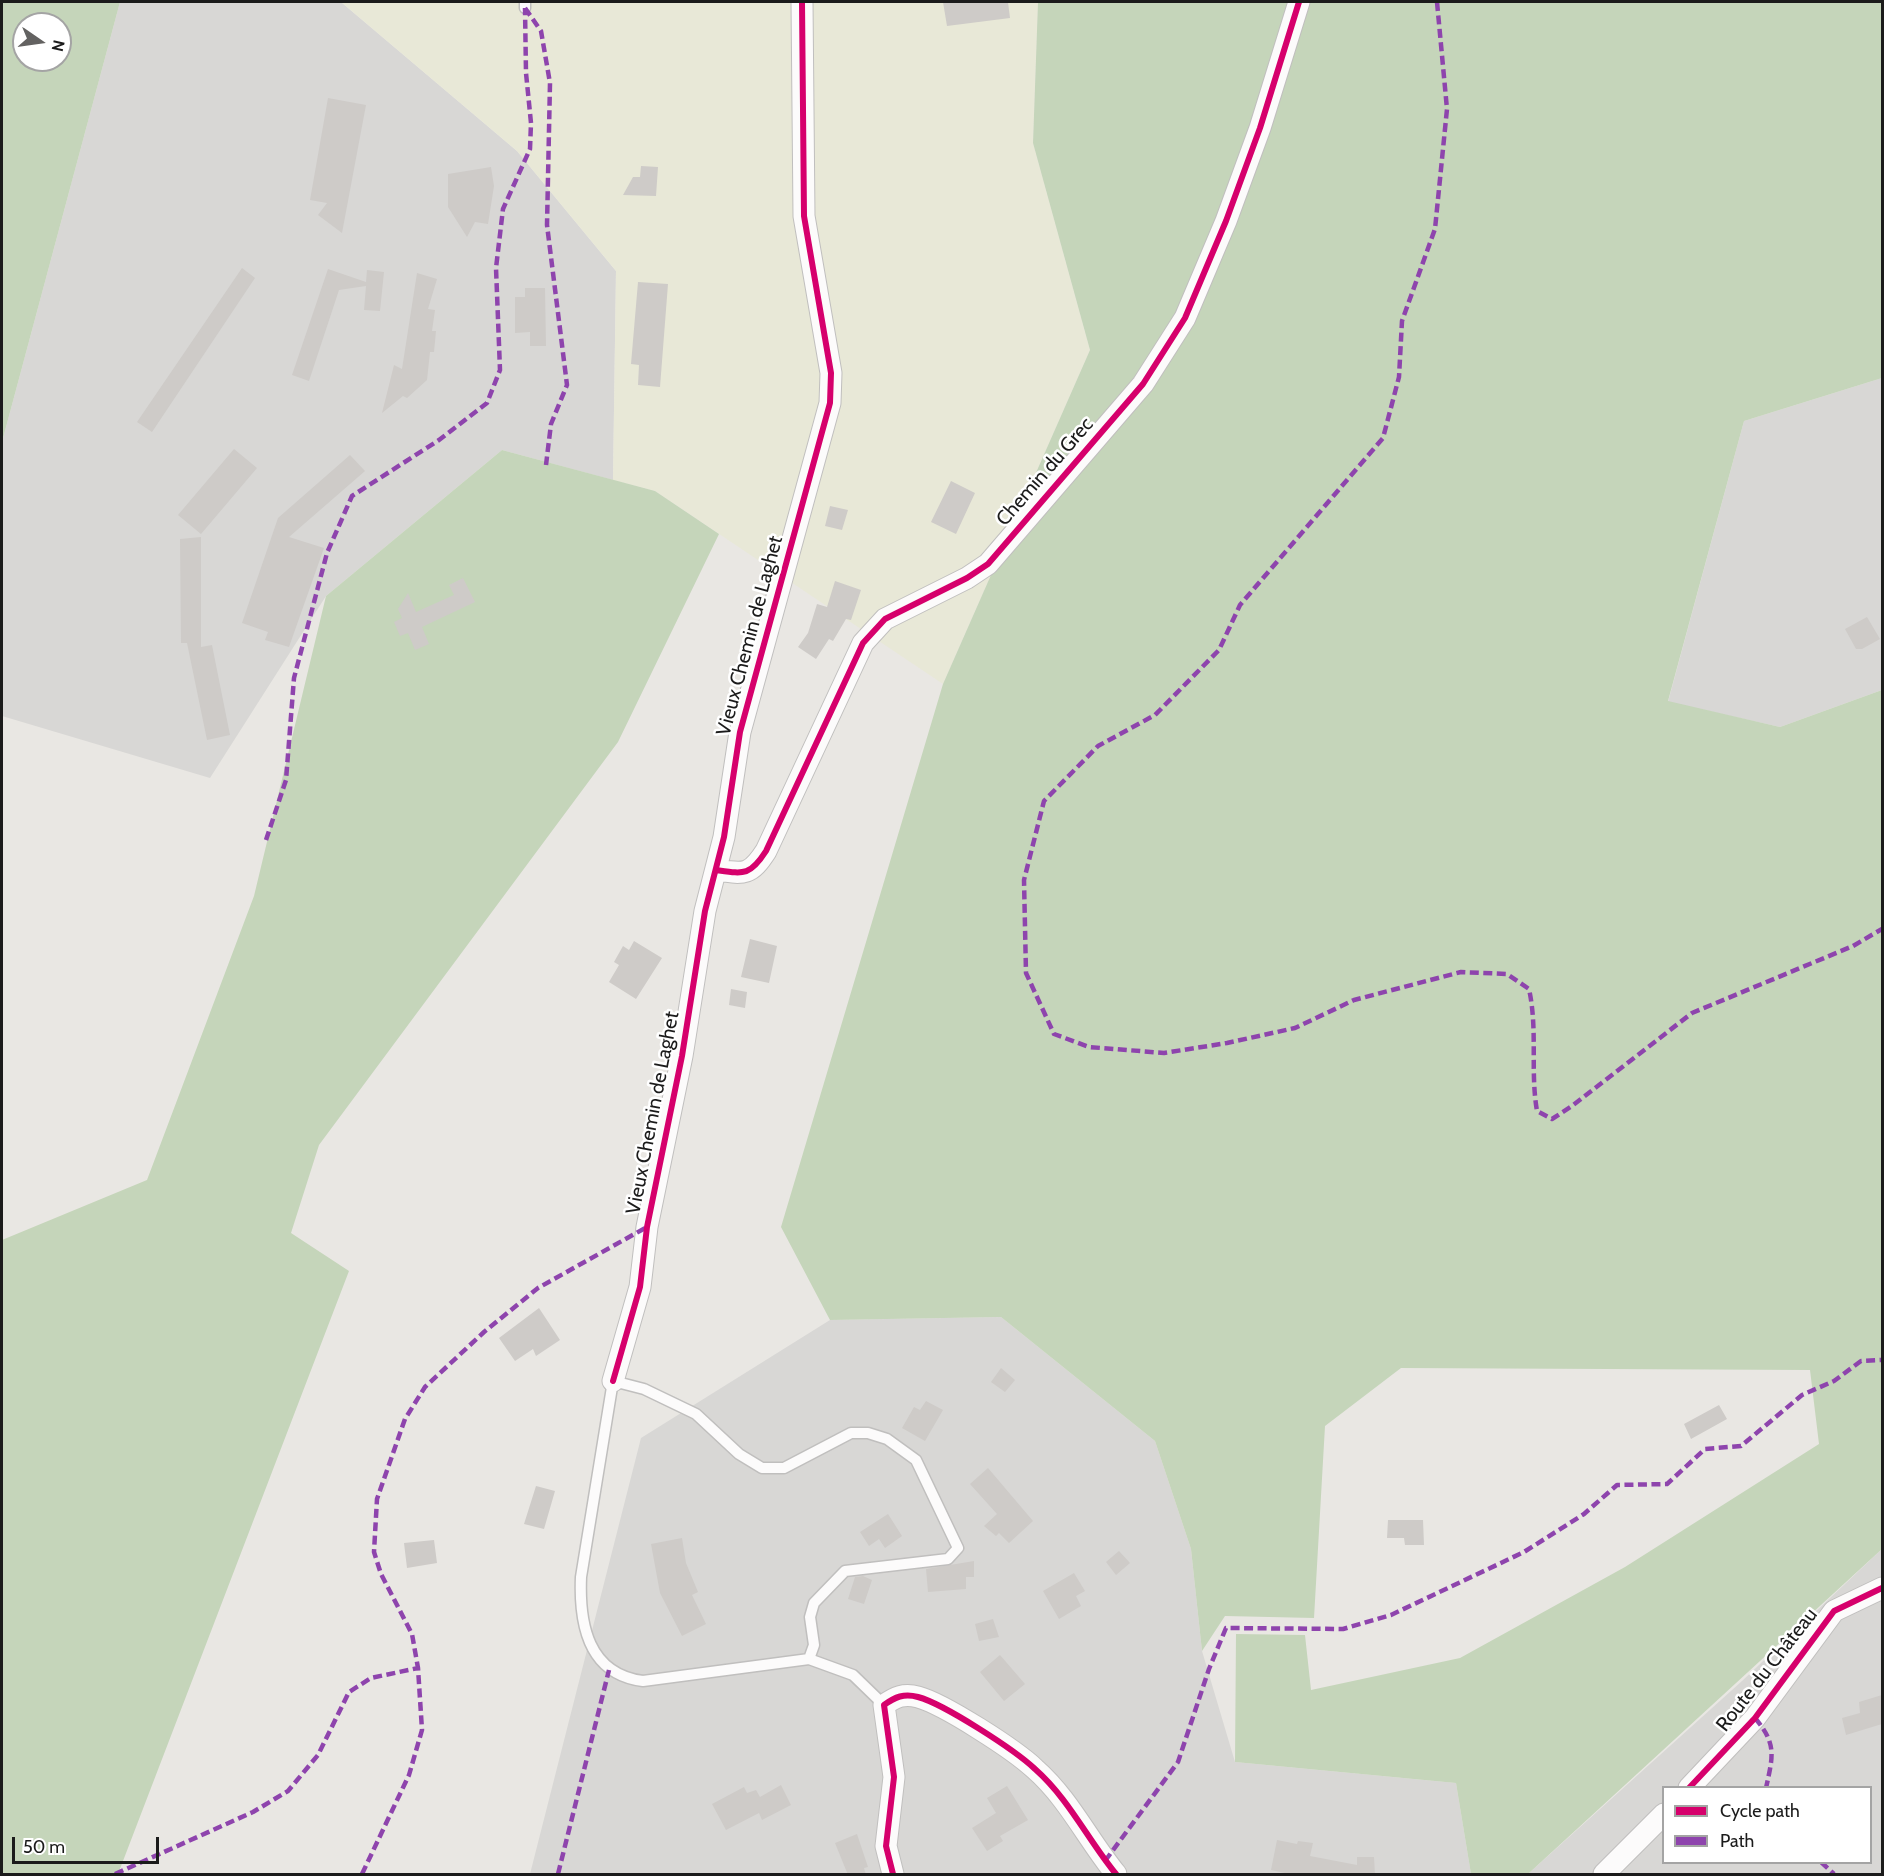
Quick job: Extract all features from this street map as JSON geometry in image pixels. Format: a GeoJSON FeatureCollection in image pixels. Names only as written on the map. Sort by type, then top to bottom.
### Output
{"type":"FeatureCollection","features":[{"type":"Feature","properties":{"kind":"street","name":"Vieux Chemin de Laghet"},"geometry":{"type":"LineString","coordinates":[[613,1381],[640,1287],[647,1227],[682,1056],[705,911],[724,837],[740,732],[830,403],[831,373],[804,216],[802,2]]}},
{"type":"Feature","properties":{"kind":"street","name":"Chemin du Grec"},"geometry":{"type":"LineString","coordinates":[[716,870],[742,874],[755,867],[766,851],[863,643],[885,620],[967,578],[987,564],[1143,384],[1185,318],[1226,221],[1260,128],[1299,2]]}},
{"type":"Feature","properties":{"kind":"street","name":"Route du Château"},"geometry":{"type":"LineString","coordinates":[[1691,1786],[1755,1718],[1834,1611],[1882,1588]]}},
{"type":"Feature","properties":{"kind":"street"},"geometry":{"type":"LineString","coordinates":[[893,1875],[886,1846],[894,1777],[884,1705],[897,1696],[918,1697],[956,1715],[1035,1768],[1076,1815],[1116,1875]]}},
{"type":"Feature","properties":{"kind":"street"},"geometry":{"type":"LineString","coordinates":[[1604,1875],[1662,1816]]}},
{"type":"Feature","properties":{"kind":"lane","name":"Vieux Chemin de Laghet"},"geometry":{"type":"LineString","coordinates":[[613,1381],[581,1577],[580,1606],[583,1626],[593,1650],[609,1670],[626,1679],[643,1681],[809,1659]]}},
{"type":"Feature","properties":{"kind":"lane"},"geometry":{"type":"LineString","coordinates":[[613,1381],[644,1389],[696,1414],[739,1454],[762,1468],[784,1468],[851,1432],[868,1433],[887,1439],[916,1460],[958,1548],[948,1558],[845,1571],[814,1603],[810,1617],[814,1645],[809,1659],[853,1675],[884,1705]]}},
{"type":"Feature","properties":{"kind":"shaded area"},"geometry":{"type":"Polygon","coordinates":[[[120,2],[341,2],[517,151],[616,271],[613,480],[502,450],[326,596],[210,778],[2,716],[2,442],[120,2]]]}},
{"type":"Feature","properties":{"kind":"shaded area"},"geometry":{"type":"Polygon","coordinates":[[[1882,378],[1882,690],[1780,727],[1668,702],[1744,421],[1882,378]]]}},
{"type":"Feature","properties":{"kind":"shaded area"},"geometry":{"type":"Polygon","coordinates":[[[1001,1317],[1155,1441],[1191,1549],[1202,1651],[1235,1762],[1456,1783],[1471,1874],[530,1874],[641,1438],[830,1320],[1001,1317]]]}},
{"type":"Feature","properties":{"kind":"shaded area"},"geometry":{"type":"Polygon","coordinates":[[[1882,1549],[1882,1874],[1528,1874],[1742,1681],[1882,1549]]]}},
{"type":"Feature","properties":{"kind":"green space"},"geometry":{"type":"Polygon","coordinates":[[[2,2],[120,2],[2,442],[2,2]]]}},
{"type":"Feature","properties":{"kind":"green space"},"geometry":{"type":"Polygon","coordinates":[[[341,2],[1038,2],[1033,143],[1090,350],[943,684],[655,491],[613,480],[616,271],[517,151],[341,2]]]}},
{"type":"Feature","properties":{"kind":"green space"},"geometry":{"type":"Polygon","coordinates":[[[1038,2],[1882,2],[1882,378],[1744,421],[1668,701],[1780,727],[1882,690],[1882,1549],[1528,1874],[1471,1874],[1456,1783],[1235,1762],[1236,1634],[1305,1635],[1311,1690],[1460,1658],[1625,1567],[1819,1444],[1810,1370],[1401,1368],[1325,1426],[1314,1618],[1225,1616],[1202,1651],[1191,1549],[1155,1441],[1001,1317],[830,1320],[781,1227],[943,684],[1090,350],[1033,143],[1038,2]]]}},
{"type":"Feature","properties":{"kind":"green space"},"geometry":{"type":"Polygon","coordinates":[[[502,450],[655,491],[719,534],[618,742],[319,1145],[291,1233],[349,1271],[118,1874],[2,1874],[2,1240],[147,1180],[254,896],[326,596],[502,450]]]}},
{"type":"Feature","properties":{"kind":"building"},"geometry":{"type":"Polygon","coordinates":[[[943,2],[1008,2],[1010,18],[947,26],[943,2]]]}},
{"type":"Feature","properties":{"kind":"building"},"geometry":{"type":"Polygon","coordinates":[[[328,98],[366,105],[342,233],[318,215],[327,203],[310,200],[328,98]]]}},
{"type":"Feature","properties":{"kind":"building"},"geometry":{"type":"Polygon","coordinates":[[[641,166],[658,167],[656,196],[623,195],[633,177],[640,177],[641,166]]]}},
{"type":"Feature","properties":{"kind":"building"},"geometry":{"type":"Polygon","coordinates":[[[491,167],[494,186],[488,224],[475,222],[467,237],[448,207],[448,174],[491,167]]]}},
{"type":"Feature","properties":{"kind":"building"},"geometry":{"type":"Polygon","coordinates":[[[242,268],[255,278],[152,432],[137,422],[242,268]]]}},
{"type":"Feature","properties":{"kind":"building"},"geometry":{"type":"Polygon","coordinates":[[[328,269],[366,282],[367,270],[384,272],[380,311],[364,310],[366,286],[339,290],[309,381],[292,375],[328,269]]]}},
{"type":"Feature","properties":{"kind":"building"},"geometry":{"type":"Polygon","coordinates":[[[417,273],[437,279],[428,309],[435,310],[432,331],[436,331],[434,352],[430,352],[427,380],[407,398],[403,396],[382,413],[394,365],[402,369],[417,273]]]}},
{"type":"Feature","properties":{"kind":"building"},"geometry":{"type":"Polygon","coordinates":[[[638,282],[668,284],[660,387],[638,385],[639,365],[631,364],[638,282]]]}},
{"type":"Feature","properties":{"kind":"building"},"geometry":{"type":"Polygon","coordinates":[[[525,288],[545,288],[546,346],[530,346],[530,332],[515,333],[515,297],[525,297],[525,288]]]}},
{"type":"Feature","properties":{"kind":"building"},"geometry":{"type":"Polygon","coordinates":[[[234,449],[257,468],[201,534],[178,515],[234,449]]]}},
{"type":"Feature","properties":{"kind":"building"},"geometry":{"type":"Polygon","coordinates":[[[350,455],[365,471],[289,537],[324,548],[289,647],[265,640],[268,632],[242,623],[278,518],[350,455]]]}},
{"type":"Feature","properties":{"kind":"building"},"geometry":{"type":"Polygon","coordinates":[[[951,481],[975,493],[956,534],[931,522],[951,481]]]}},
{"type":"Feature","properties":{"kind":"building"},"geometry":{"type":"Polygon","coordinates":[[[830,506],[848,510],[842,530],[825,526],[830,506]]]}},
{"type":"Feature","properties":{"kind":"building"},"geometry":{"type":"Polygon","coordinates":[[[201,537],[201,647],[212,645],[230,735],[207,740],[187,643],[181,643],[180,539],[201,537]]]}},
{"type":"Feature","properties":{"kind":"building"},"geometry":{"type":"Polygon","coordinates":[[[463,578],[475,602],[422,627],[429,644],[415,650],[408,633],[400,636],[394,622],[402,618],[398,609],[408,593],[416,612],[454,595],[449,585],[463,578]]]}},
{"type":"Feature","properties":{"kind":"building"},"geometry":{"type":"Polygon","coordinates":[[[835,581],[861,590],[851,620],[846,619],[833,641],[829,639],[816,659],[798,647],[808,633],[817,604],[827,607],[835,581]]]}},
{"type":"Feature","properties":{"kind":"building"},"geometry":{"type":"Polygon","coordinates":[[[1867,617],[1880,639],[1862,649],[1856,649],[1845,629],[1867,617]]]}},
{"type":"Feature","properties":{"kind":"building"},"geometry":{"type":"Polygon","coordinates":[[[750,939],[777,946],[769,983],[741,977],[750,939]]]}},
{"type":"Feature","properties":{"kind":"building"},"geometry":{"type":"Polygon","coordinates":[[[634,941],[662,958],[636,999],[609,982],[619,965],[614,962],[623,946],[629,950],[634,941]]]}},
{"type":"Feature","properties":{"kind":"building"},"geometry":{"type":"Polygon","coordinates":[[[731,989],[747,992],[745,1008],[729,1005],[731,989]]]}},
{"type":"Feature","properties":{"kind":"building"},"geometry":{"type":"Polygon","coordinates":[[[539,1308],[560,1340],[536,1356],[533,1349],[515,1361],[499,1338],[539,1308]]]}},
{"type":"Feature","properties":{"kind":"building"},"geometry":{"type":"Polygon","coordinates":[[[1001,1368],[1015,1380],[1005,1392],[991,1382],[1001,1368]]]}},
{"type":"Feature","properties":{"kind":"building"},"geometry":{"type":"Polygon","coordinates":[[[926,1401],[943,1410],[925,1441],[902,1428],[914,1407],[920,1410],[926,1401]]]}},
{"type":"Feature","properties":{"kind":"building"},"geometry":{"type":"Polygon","coordinates":[[[1719,1405],[1727,1419],[1691,1439],[1684,1424],[1719,1405]]]}},
{"type":"Feature","properties":{"kind":"building"},"geometry":{"type":"Polygon","coordinates":[[[988,1468],[1033,1521],[1009,1543],[999,1533],[996,1536],[984,1526],[997,1514],[970,1484],[988,1468]]]}},
{"type":"Feature","properties":{"kind":"building"},"geometry":{"type":"Polygon","coordinates":[[[536,1486],[555,1491],[544,1529],[524,1524],[536,1486]]]}},
{"type":"Feature","properties":{"kind":"building"},"geometry":{"type":"Polygon","coordinates":[[[888,1514],[902,1536],[885,1548],[879,1539],[869,1546],[860,1532],[888,1514]]]}},
{"type":"Feature","properties":{"kind":"building"},"geometry":{"type":"Polygon","coordinates":[[[1388,1520],[1423,1520],[1424,1545],[1405,1545],[1404,1538],[1387,1538],[1388,1520]]]}},
{"type":"Feature","properties":{"kind":"building"},"geometry":{"type":"Polygon","coordinates":[[[682,1538],[686,1563],[698,1592],[692,1595],[706,1624],[682,1636],[660,1593],[651,1544],[682,1538]]]}},
{"type":"Feature","properties":{"kind":"building"},"geometry":{"type":"Polygon","coordinates":[[[434,1540],[437,1563],[407,1568],[404,1543],[434,1540]]]}},
{"type":"Feature","properties":{"kind":"building"},"geometry":{"type":"Polygon","coordinates":[[[1119,1551],[1130,1563],[1116,1575],[1106,1562],[1119,1551]]]}},
{"type":"Feature","properties":{"kind":"building"},"geometry":{"type":"Polygon","coordinates":[[[974,1561],[974,1577],[966,1577],[966,1589],[928,1592],[926,1569],[974,1561]]]}},
{"type":"Feature","properties":{"kind":"building"},"geometry":{"type":"Polygon","coordinates":[[[1074,1573],[1085,1591],[1076,1596],[1081,1606],[1059,1619],[1043,1591],[1074,1573]]]}},
{"type":"Feature","properties":{"kind":"building"},"geometry":{"type":"Polygon","coordinates":[[[863,1576],[872,1580],[864,1604],[848,1599],[855,1577],[863,1576]]]}},
{"type":"Feature","properties":{"kind":"building"},"geometry":{"type":"Polygon","coordinates":[[[993,1619],[999,1637],[979,1641],[975,1624],[993,1619]]]}},
{"type":"Feature","properties":{"kind":"building"},"geometry":{"type":"Polygon","coordinates":[[[1000,1655],[1025,1684],[1004,1701],[980,1672],[1000,1655]]]}},
{"type":"Feature","properties":{"kind":"building"},"geometry":{"type":"Polygon","coordinates":[[[1882,1695],[1882,1724],[1846,1735],[1842,1718],[1860,1713],[1859,1702],[1882,1695]]]}},
{"type":"Feature","properties":{"kind":"building"},"geometry":{"type":"Polygon","coordinates":[[[781,1785],[791,1805],[762,1820],[759,1813],[726,1830],[712,1804],[744,1787],[747,1793],[756,1790],[760,1797],[781,1785]]]}},
{"type":"Feature","properties":{"kind":"building"},"geometry":{"type":"Polygon","coordinates":[[[1007,1786],[1028,1820],[1000,1836],[1003,1841],[987,1851],[972,1828],[996,1813],[987,1798],[1007,1786]]]}},
{"type":"Feature","properties":{"kind":"building"},"geometry":{"type":"Polygon","coordinates":[[[857,1834],[868,1867],[864,1868],[866,1875],[848,1875],[835,1843],[857,1834]]]}},
{"type":"Feature","properties":{"kind":"building"},"geometry":{"type":"Polygon","coordinates":[[[1277,1840],[1297,1844],[1298,1841],[1313,1843],[1310,1856],[1357,1865],[1357,1857],[1374,1857],[1375,1875],[1294,1875],[1271,1870],[1277,1840]]]}},
{"type":"Feature","properties":{"kind":"marked path"},"geometry":{"type":"LineString","coordinates":[[1437,2],[1447,109],[1435,229],[1402,321],[1399,377],[1383,438],[1240,605],[1219,650],[1155,715],[1098,746],[1044,801],[1024,880],[1026,973],[1054,1034],[1089,1047],[1164,1053],[1227,1043],[1295,1028],[1354,1000],[1461,972],[1507,974],[1529,989],[1532,1004],[1537,1111],[1552,1119],[1692,1013],[1853,946],[1882,929]]}},
{"type":"Feature","properties":{"kind":"marked path"},"geometry":{"type":"LineString","coordinates":[[525,8],[541,31],[550,83],[547,225],[567,385],[551,424],[546,465]]}},
{"type":"Feature","properties":{"kind":"marked path"},"geometry":{"type":"LineString","coordinates":[[266,840],[286,780],[294,678],[327,553],[352,496],[439,440],[487,403],[500,370],[496,268],[503,209],[530,149],[531,123],[526,73],[525,8]]}},
{"type":"Feature","properties":{"kind":"marked path"},"geometry":{"type":"LineString","coordinates":[[362,1874],[409,1775],[422,1730],[418,1668],[412,1634],[381,1574],[374,1552],[377,1499],[405,1419],[425,1387],[484,1332],[538,1288],[647,1227]]}},
{"type":"Feature","properties":{"kind":"marked path"},"geometry":{"type":"LineString","coordinates":[[1105,1861],[1178,1762],[1209,1669],[1226,1628],[1343,1629],[1391,1615],[1524,1552],[1584,1514],[1617,1485],[1667,1484],[1705,1449],[1741,1446],[1802,1395],[1834,1381],[1861,1361],[1882,1360]]}},
{"type":"Feature","properties":{"kind":"marked path"},"geometry":{"type":"LineString","coordinates":[[115,1874],[253,1812],[288,1791],[318,1755],[349,1692],[371,1678],[418,1668]]}},
{"type":"Feature","properties":{"kind":"marked path"},"geometry":{"type":"LineString","coordinates":[[558,1874],[609,1670]]}},
{"type":"Feature","properties":{"kind":"marked path"},"geometry":{"type":"LineString","coordinates":[[1755,1718],[1770,1743],[1771,1759],[1766,1786]]}},
{"type":"Feature","properties":{"kind":"marked path"},"geometry":{"type":"LineString","coordinates":[[1823,1864],[1834,1874]]}},
{"type":"Feature","properties":{"kind":"cycle path"},"geometry":{"type":"LineString","coordinates":[[613,1381],[640,1287],[647,1227],[682,1056],[705,911],[724,837],[740,732],[830,403],[831,373],[804,216],[802,2]]}},
{"type":"Feature","properties":{"kind":"cycle path"},"geometry":{"type":"LineString","coordinates":[[716,870],[740,872],[751,869],[766,851],[863,643],[885,619],[967,578],[988,564],[1143,384],[1185,318],[1226,221],[1260,128],[1299,2]]}},
{"type":"Feature","properties":{"kind":"cycle path"},"geometry":{"type":"LineString","coordinates":[[1691,1786],[1755,1718],[1834,1611],[1882,1588]]}},
{"type":"Feature","properties":{"kind":"cycle path"},"geometry":{"type":"LineString","coordinates":[[893,1874],[886,1846],[894,1777],[884,1705],[896,1698],[908,1695],[930,1701],[979,1728],[1035,1769],[1058,1793],[1116,1874]]}}]}
